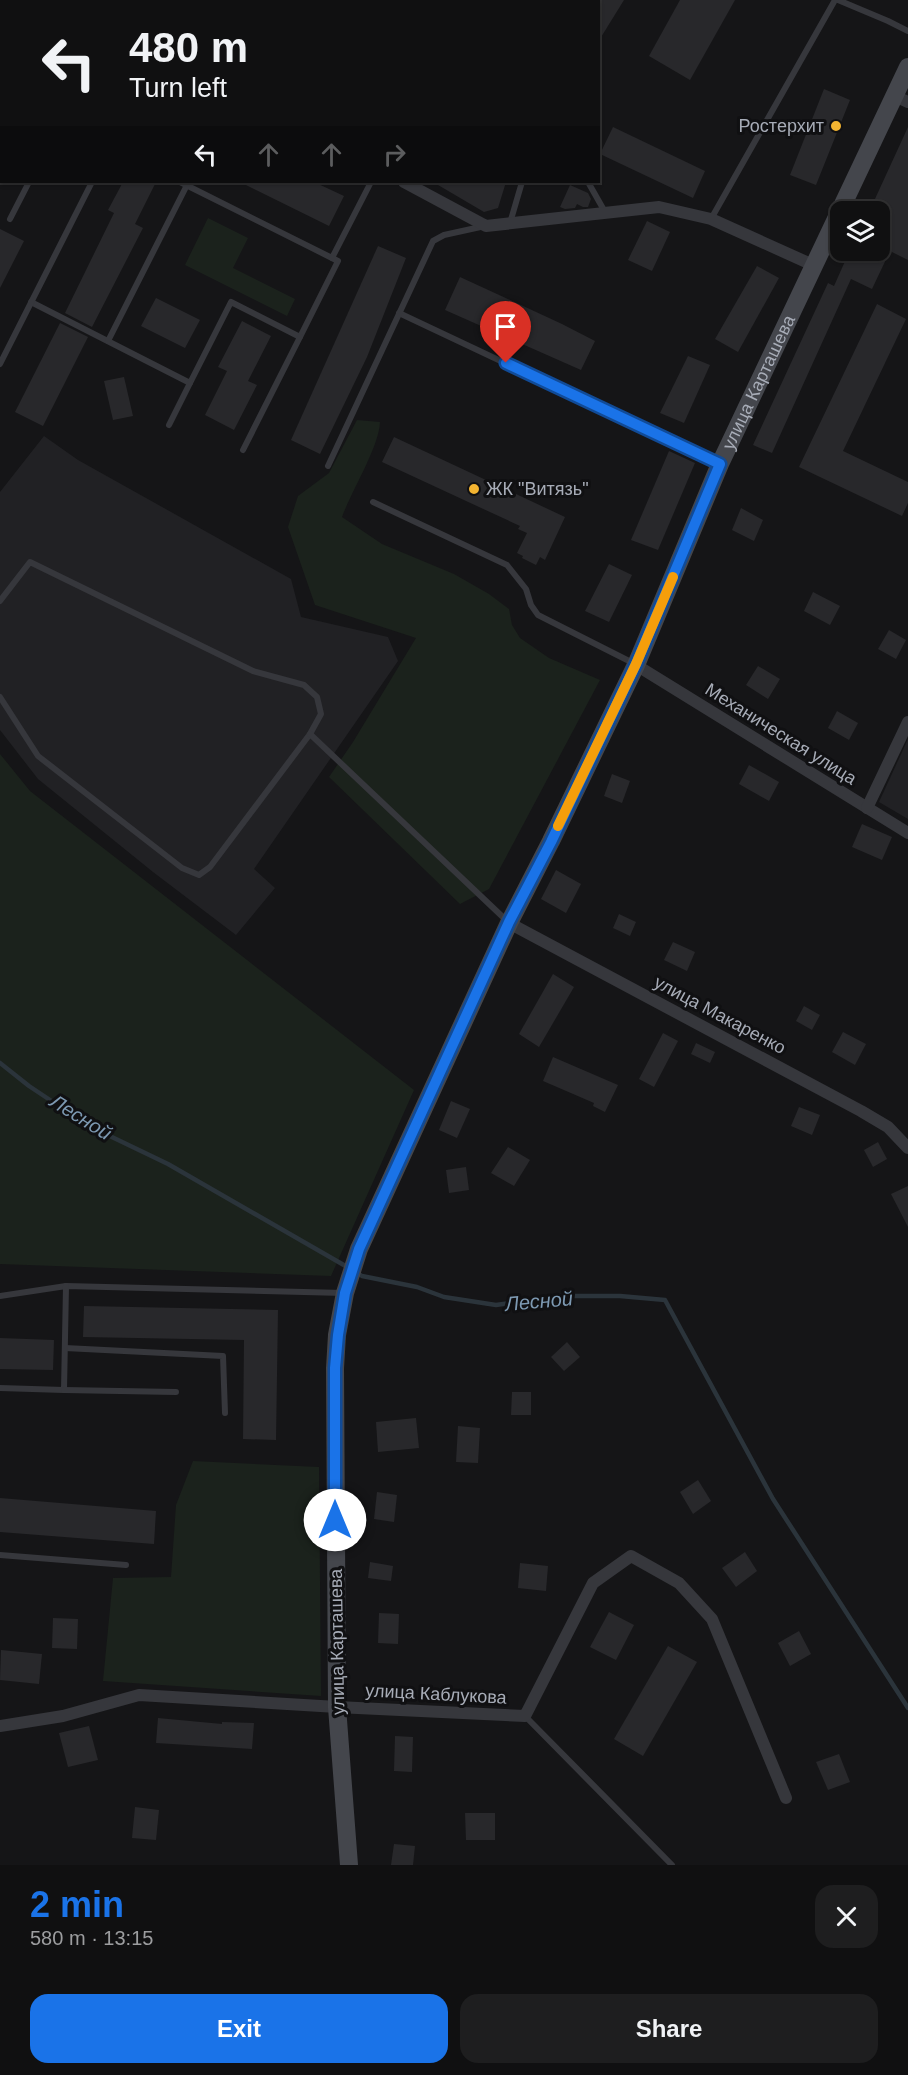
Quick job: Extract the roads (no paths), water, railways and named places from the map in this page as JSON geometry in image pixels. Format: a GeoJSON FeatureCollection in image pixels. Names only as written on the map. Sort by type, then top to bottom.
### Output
{"type":"FeatureCollection","features":[{"type":"Feature","properties":{"kind":"main road","name":"улица Карташева"},"geometry":{"type":"LineString","coordinates":[[349,1865],[337,1707],[335,1368],[338,1335],[348,1285],[359,1249],[509,922],[551,842],[636,664],[720,464],[813,265],[901,99],[908,67]]}},
{"type":"Feature","properties":{"kind":"street"},"geometry":{"type":"LineString","coordinates":[[406,183],[486,226],[659,207],[711,219],[813,265]]}},
{"type":"Feature","properties":{"kind":"street","name":"Механическая улица"},"geometry":{"type":"LineString","coordinates":[[636,664],[908,833]]}},
{"type":"Feature","properties":{"kind":"street"},"geometry":{"type":"LineString","coordinates":[[867,808],[908,723]]}},
{"type":"Feature","properties":{"kind":"street","name":"улица Макаренко"},"geometry":{"type":"LineString","coordinates":[[509,922],[861,1111],[888,1127],[908,1148]]}},
{"type":"Feature","properties":{"kind":"street","name":"улица Каблукова"},"geometry":{"type":"LineString","coordinates":[[0,1726],[63,1716],[139,1695],[525,1716],[593,1583],[631,1556],[679,1583],[712,1619],[786,1798]]}},
{"type":"Feature","properties":{"kind":"lane"},"geometry":{"type":"LineString","coordinates":[[711,219],[837,0],[908,31]]}},
{"type":"Feature","properties":{"kind":"lane"},"geometry":{"type":"LineString","coordinates":[[10,219],[28,183]]}},
{"type":"Feature","properties":{"kind":"lane"},"geometry":{"type":"LineString","coordinates":[[0,364],[91,183]]}},
{"type":"Feature","properties":{"kind":"lane"},"geometry":{"type":"LineString","coordinates":[[108,341],[183,183],[338,261],[243,450]]}},
{"type":"Feature","properties":{"kind":"lane"},"geometry":{"type":"LineString","coordinates":[[332,258],[370,183]]}},
{"type":"Feature","properties":{"kind":"lane"},"geometry":{"type":"LineString","coordinates":[[510,223],[522,183]]}},
{"type":"Feature","properties":{"kind":"lane"},"geometry":{"type":"LineString","coordinates":[[589,183],[605,212]]}},
{"type":"Feature","properties":{"kind":"lane"},"geometry":{"type":"LineString","coordinates":[[328,466],[433,241],[444,235],[486,226]]}},
{"type":"Feature","properties":{"kind":"lane"},"geometry":{"type":"LineString","coordinates":[[31,302],[190,383]]}},
{"type":"Feature","properties":{"kind":"lane"},"geometry":{"type":"LineString","coordinates":[[169,425],[231,302],[300,336]]}},
{"type":"Feature","properties":{"kind":"lane"},"geometry":{"type":"LineString","coordinates":[[399,313],[720,464]]}},
{"type":"Feature","properties":{"kind":"lane"},"geometry":{"type":"LineString","coordinates":[[373,502],[507,565],[526,589],[531,605],[538,615],[636,664]]}},
{"type":"Feature","properties":{"kind":"lane"},"geometry":{"type":"LineString","coordinates":[[0,601],[30,562],[253,671],[304,685],[317,697],[321,714],[310,734],[210,867],[199,875],[182,868],[38,756],[0,697]]}},
{"type":"Feature","properties":{"kind":"lane"},"geometry":{"type":"LineString","coordinates":[[310,734],[509,922]]}},
{"type":"Feature","properties":{"kind":"lane"},"geometry":{"type":"LineString","coordinates":[[0,1296],[66,1286],[348,1285]]}},
{"type":"Feature","properties":{"kind":"lane"},"geometry":{"type":"LineString","coordinates":[[64,1390],[66,1286]]}},
{"type":"Feature","properties":{"kind":"lane"},"geometry":{"type":"LineString","coordinates":[[64,1348],[223,1356],[225,1413]]}},
{"type":"Feature","properties":{"kind":"lane"},"geometry":{"type":"LineString","coordinates":[[0,1388],[176,1392]]}},
{"type":"Feature","properties":{"kind":"lane"},"geometry":{"type":"LineString","coordinates":[[0,1555],[126,1565]]}},
{"type":"Feature","properties":{"kind":"lane"},"geometry":{"type":"LineString","coordinates":[[525,1716],[672,1865]]}},
{"type":"Feature","properties":{"kind":"waterway","name":"Лесной"},"geometry":{"type":"LineString","coordinates":[[0,1063],[29,1086],[89,1126],[168,1164],[349,1268]]}},
{"type":"Feature","properties":{"kind":"waterway","name":"Лесной"},"geometry":{"type":"LineString","coordinates":[[356,1272],[362,1276],[417,1287],[444,1297],[496,1305],[560,1296],[620,1296],[665,1300],[773,1499],[908,1708]]}},
{"type":"Feature","properties":{"kind":"place","name":"Ростерхит"},"geometry":{"type":"Point","coordinates":[836,126]}},
{"type":"Feature","properties":{"kind":"place","name":"ЖК \"Витязь\""},"geometry":{"type":"Point","coordinates":[474,489]}}]}
